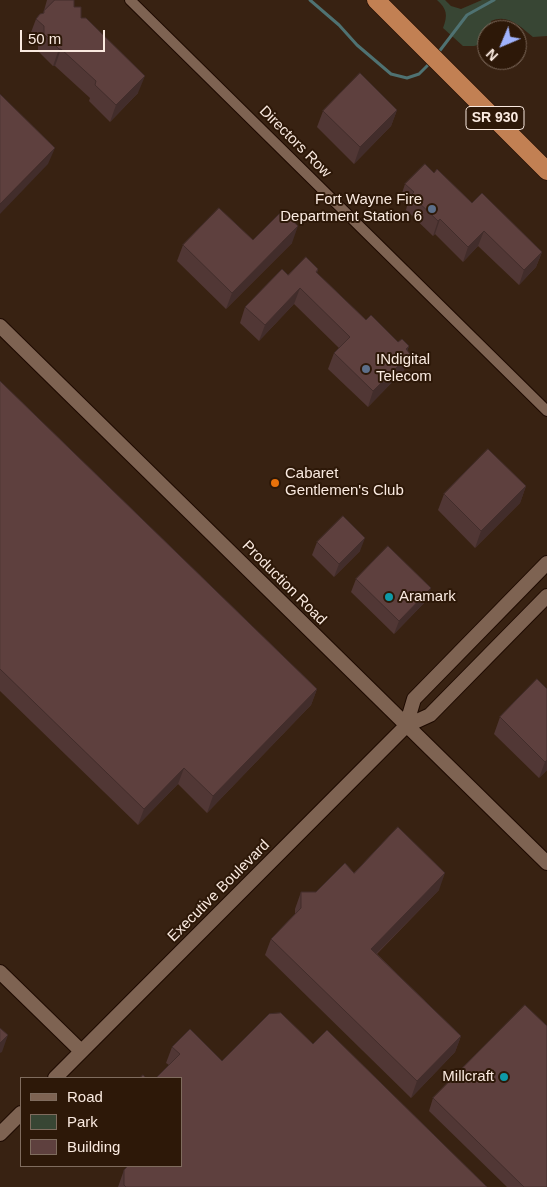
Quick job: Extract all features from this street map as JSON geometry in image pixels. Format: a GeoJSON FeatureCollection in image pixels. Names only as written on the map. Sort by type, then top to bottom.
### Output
{"type":"FeatureCollection","features":[{"type":"Feature","properties":{"kind":"highway","name":"SR 930"},"geometry":{"type":"LineString","coordinates":[[376,0],[547,171]]}},
{"type":"Feature","properties":{"kind":"main road","name":"Production Road"},"geometry":{"type":"LineString","coordinates":[[0,326],[547,863]]}},
{"type":"Feature","properties":{"kind":"main road","name":"Executive Boulevard"},"geometry":{"type":"LineString","coordinates":[[406,726],[414,699],[547,563]]}},
{"type":"Feature","properties":{"kind":"main road","name":"Executive Boulevard"},"geometry":{"type":"LineString","coordinates":[[56,1077],[406,726],[430,715],[547,596]]}},
{"type":"Feature","properties":{"kind":"main road"},"geometry":{"type":"LineString","coordinates":[[0,972],[81,1051]]}},
{"type":"Feature","properties":{"kind":"main road"},"geometry":{"type":"LineString","coordinates":[[0,1134],[20,1114]]}},
{"type":"Feature","properties":{"kind":"street","name":"Directors Row"},"geometry":{"type":"LineString","coordinates":[[130,0],[547,411]]}},
{"type":"Feature","properties":{"kind":"green space"},"geometry":{"type":"Polygon","coordinates":[[[437,0],[445,0],[451,6],[461,9],[482,0],[547,0],[547,36],[533,37],[527,32],[527,20],[477,20],[477,45],[463,46],[443,28],[446,12],[437,0]]]}},
{"type":"Feature","properties":{"kind":"building"},"geometry":{"type":"Polygon","coordinates":[[[55,0],[74,0],[74,7],[81,7],[81,18],[86,18],[145,76],[116,105],[95,85],[96,81],[44,34],[44,26],[36,19],[55,0]]]}},
{"type":"Feature","properties":{"kind":"building"},"geometry":{"type":"Polygon","coordinates":[[[360,73],[397,110],[360,147],[323,111],[360,73]]]}},
{"type":"Feature","properties":{"kind":"building"},"geometry":{"type":"Polygon","coordinates":[[[0,94],[55,148],[0,204],[0,94]]]}},
{"type":"Feature","properties":{"kind":"building"},"geometry":{"type":"Polygon","coordinates":[[[425,164],[434,173],[437,169],[472,203],[482,193],[542,252],[524,270],[484,231],[468,247],[440,219],[438,221],[411,195],[414,192],[405,184],[425,164]]]}},
{"type":"Feature","properties":{"kind":"building"},"geometry":{"type":"Polygon","coordinates":[[[219,208],[253,240],[282,211],[298,226],[232,293],[183,245],[219,208]]]}},
{"type":"Feature","properties":{"kind":"building"},"geometry":{"type":"Polygon","coordinates":[[[306,257],[318,269],[316,272],[366,320],[371,315],[398,342],[402,339],[409,346],[406,349],[410,354],[373,391],[334,353],[350,337],[300,288],[265,325],[245,307],[282,269],[288,275],[306,257]]]}},
{"type":"Feature","properties":{"kind":"building"},"geometry":{"type":"Polygon","coordinates":[[[0,381],[317,689],[213,796],[184,768],[144,809],[0,669],[0,381]]]}},
{"type":"Feature","properties":{"kind":"building"},"geometry":{"type":"Polygon","coordinates":[[[488,449],[526,486],[481,531],[444,494],[488,449]]]}},
{"type":"Feature","properties":{"kind":"building"},"geometry":{"type":"Polygon","coordinates":[[[343,516],[365,538],[339,564],[317,542],[343,516]]]}},
{"type":"Feature","properties":{"kind":"building","name":"Aramark"},"geometry":{"type":"Polygon","coordinates":[[[388,546],[431,588],[399,621],[356,579],[388,546]]]}},
{"type":"Feature","properties":{"kind":"building"},"geometry":{"type":"Polygon","coordinates":[[[537,679],[547,689],[547,760],[545,762],[500,717],[537,679]]]}},
{"type":"Feature","properties":{"kind":"building"},"geometry":{"type":"Polygon","coordinates":[[[398,827],[445,873],[371,949],[461,1036],[417,1081],[271,939],[301,908],[301,892],[316,892],[345,863],[354,873],[398,827]]]}},
{"type":"Feature","properties":{"kind":"building","name":"Millcraft"},"geometry":{"type":"Polygon","coordinates":[[[525,1005],[547,1026],[547,1187],[524,1187],[433,1098],[525,1005]]]}},
{"type":"Feature","properties":{"kind":"building"},"geometry":{"type":"Polygon","coordinates":[[[281,1013],[313,1044],[327,1030],[487,1187],[126,1187],[124,1185],[124,1170],[127,1167],[182,1167],[182,1077],[157,1077],[180,1054],[172,1047],[190,1029],[222,1061],[269,1014],[281,1013]]]}},
{"type":"Feature","properties":{"kind":"building"},"geometry":{"type":"Polygon","coordinates":[[[0,1028],[8,1035],[0,1043],[0,1028]]]}},
{"type":"Feature","properties":{"kind":"waterway"},"geometry":{"type":"LineString","coordinates":[[310,0],[339,25],[357,45],[391,74],[407,78],[419,74],[431,62]]}},
{"type":"Feature","properties":{"kind":"waterway"},"geometry":{"type":"LineString","coordinates":[[438,53],[467,15],[494,0]]}},
{"type":"Feature","properties":{"kind":"place","name":"Fort Wayne Fire Department Station 6"},"geometry":{"type":"Point","coordinates":[432,209]}},
{"type":"Feature","properties":{"kind":"place","name":"INdigital Telecom"},"geometry":{"type":"Point","coordinates":[366,369]}},
{"type":"Feature","properties":{"kind":"place","name":"Cabaret Gentlemen's Club"},"geometry":{"type":"Point","coordinates":[275,483]}},
{"type":"Feature","properties":{"kind":"place","name":"Aramark"},"geometry":{"type":"Point","coordinates":[389,597]}},
{"type":"Feature","properties":{"kind":"place","name":"Millcraft"},"geometry":{"type":"Point","coordinates":[504,1077]}}]}
